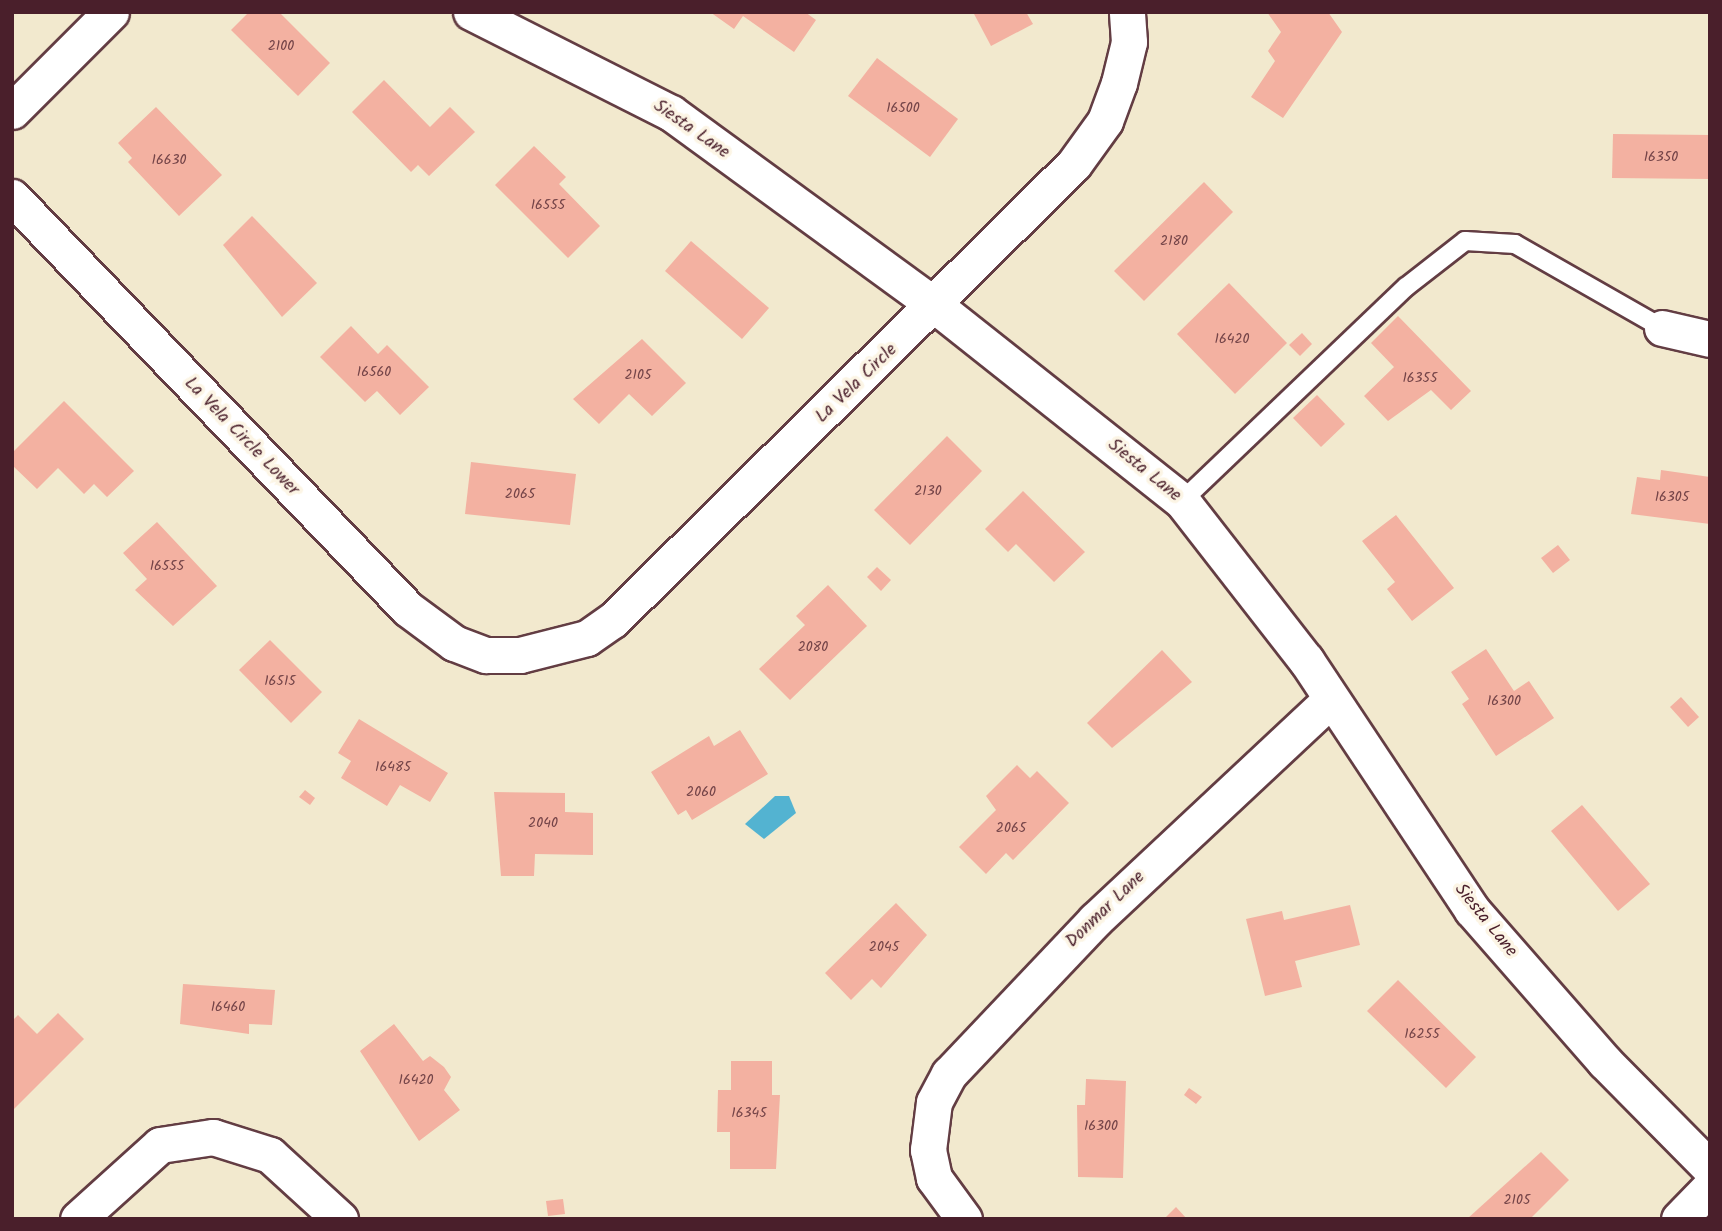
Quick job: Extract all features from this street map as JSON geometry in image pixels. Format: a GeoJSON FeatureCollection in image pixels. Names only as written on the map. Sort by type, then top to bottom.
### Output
{"type":"FeatureCollection","features":[{"type":"Feature","properties":{"kind":"street"},"geometry":{"type":"LineString","coordinates":[[12,111],[111,12]]}},
{"type":"Feature","properties":{"kind":"street","name":"Siesta Lane"},"geometry":{"type":"LineString","coordinates":[[471,12],[671,113],[937,307],[1182,501],[1259,594],[1472,909],[1604,1061],[1710,1168]]}},
{"type":"Feature","properties":{"kind":"street","name":"La Vela Circle"},"geometry":{"type":"LineString","coordinates":[[486,655],[554,649],[587,638],[612,620],[937,307],[1074,164],[1105,121],[1129,42],[1127,12]]}},
{"type":"Feature","properties":{"kind":"street","name":"La Vela Circle Lower"},"geometry":{"type":"LineString","coordinates":[[12,197],[408,610],[430,629],[486,655]]}},
{"type":"Feature","properties":{"kind":"street"},"geometry":{"type":"LineString","coordinates":[[1662,328],[1710,339]]}},
{"type":"Feature","properties":{"kind":"street","name":"Donmar Lane"},"geometry":{"type":"LineString","coordinates":[[964,1219],[934,1178],[928,1150],[934,1102],[971,1048],[1095,920],[1330,700]]}},
{"type":"Feature","properties":{"kind":"street"},"geometry":{"type":"LineString","coordinates":[[78,1219],[160,1145],[213,1137],[270,1155],[340,1219]]}},
{"type":"Feature","properties":{"kind":"street"},"geometry":{"type":"LineString","coordinates":[[1679,1219],[1710,1187]]}},
{"type":"Feature","properties":{"kind":"lane"},"geometry":{"type":"LineString","coordinates":[[1182,501],[1406,286],[1465,241],[1515,244],[1662,328]]}},
{"type":"Feature","properties":{"kind":"water"},"geometry":{"type":"Polygon","coordinates":[[[775,796],[789,796],[796,813],[764,839],[745,824],[775,796]]]}},
{"type":"Feature","properties":{"kind":"building"},"geometry":{"type":"Polygon","coordinates":[[[249,12],[279,12],[330,63],[298,96],[231,30],[249,12]]]}},
{"type":"Feature","properties":{"kind":"building"},"geometry":{"type":"Polygon","coordinates":[[[710,12],[805,12],[816,20],[794,52],[743,16],[734,29],[710,12]]]}},
{"type":"Feature","properties":{"kind":"building"},"geometry":{"type":"Polygon","coordinates":[[[973,12],[1026,12],[1033,24],[991,46],[973,12]]]}},
{"type":"Feature","properties":{"kind":"building"},"geometry":{"type":"Polygon","coordinates":[[[1267,12],[1328,12],[1342,32],[1283,118],[1251,97],[1275,61],[1268,51],[1281,32],[1267,12]]]}},
{"type":"Feature","properties":{"kind":"building"},"geometry":{"type":"Polygon","coordinates":[[[877,58],[958,119],[930,157],[848,96],[877,58]]]}},
{"type":"Feature","properties":{"kind":"building"},"geometry":{"type":"Polygon","coordinates":[[[384,80],[430,127],[450,107],[475,132],[429,176],[418,165],[411,172],[352,112],[384,80]]]}},
{"type":"Feature","properties":{"kind":"building"},"geometry":{"type":"Polygon","coordinates":[[[156,107],[222,175],[179,216],[128,162],[132,158],[118,143],[156,107]]]}},
{"type":"Feature","properties":{"kind":"building"},"geometry":{"type":"Polygon","coordinates":[[[1613,134],[1710,135],[1710,179],[1612,178],[1613,134]]]}},
{"type":"Feature","properties":{"kind":"building"},"geometry":{"type":"Polygon","coordinates":[[[534,146],[566,177],[559,184],[600,226],[568,258],[495,185],[534,146]]]}},
{"type":"Feature","properties":{"kind":"building"},"geometry":{"type":"Polygon","coordinates":[[[1204,182],[1233,212],[1144,301],[1114,271],[1204,182]]]}},
{"type":"Feature","properties":{"kind":"building"},"geometry":{"type":"Polygon","coordinates":[[[252,216],[317,283],[282,317],[223,245],[252,216]]]}},
{"type":"Feature","properties":{"kind":"building"},"geometry":{"type":"Polygon","coordinates":[[[691,241],[769,308],[742,339],[665,271],[691,241]]]}},
{"type":"Feature","properties":{"kind":"building"},"geometry":{"type":"Polygon","coordinates":[[[1229,283],[1287,343],[1235,394],[1177,334],[1229,283]]]}},
{"type":"Feature","properties":{"kind":"building"},"geometry":{"type":"Polygon","coordinates":[[[1398,316],[1471,391],[1451,410],[1431,390],[1388,421],[1364,396],[1394,367],[1371,343],[1398,316]]]}},
{"type":"Feature","properties":{"kind":"building"},"geometry":{"type":"Polygon","coordinates":[[[351,326],[378,354],[387,345],[429,387],[400,415],[377,391],[365,402],[320,357],[351,326]]]}},
{"type":"Feature","properties":{"kind":"building"},"geometry":{"type":"Polygon","coordinates":[[[1302,333],[1312,344],[1300,356],[1289,345],[1302,333]]]}},
{"type":"Feature","properties":{"kind":"building"},"geometry":{"type":"Polygon","coordinates":[[[642,339],[686,383],[652,416],[629,394],[599,424],[573,399],[642,339]]]}},
{"type":"Feature","properties":{"kind":"building"},"geometry":{"type":"Polygon","coordinates":[[[1317,395],[1345,424],[1321,447],[1293,418],[1317,395]]]}},
{"type":"Feature","properties":{"kind":"building"},"geometry":{"type":"Polygon","coordinates":[[[64,401],[134,471],[107,497],[94,484],[84,494],[58,468],[37,489],[12,465],[12,453],[64,401]]]}},
{"type":"Feature","properties":{"kind":"building"},"geometry":{"type":"Polygon","coordinates":[[[947,436],[982,471],[910,545],[874,510],[947,436]]]}},
{"type":"Feature","properties":{"kind":"building"},"geometry":{"type":"Polygon","coordinates":[[[471,462],[576,474],[570,525],[465,514],[471,462]]]}},
{"type":"Feature","properties":{"kind":"building"},"geometry":{"type":"Polygon","coordinates":[[[1661,470],[1710,477],[1710,524],[1631,514],[1637,477],[1660,480],[1661,470]]]}},
{"type":"Feature","properties":{"kind":"building"},"geometry":{"type":"Polygon","coordinates":[[[1023,491],[1085,552],[1054,582],[1016,544],[1008,552],[985,529],[1023,491]]]}},
{"type":"Feature","properties":{"kind":"building"},"geometry":{"type":"Polygon","coordinates":[[[1396,515],[1454,588],[1412,621],[1387,589],[1395,582],[1362,541],[1396,515]]]}},
{"type":"Feature","properties":{"kind":"building"},"geometry":{"type":"Polygon","coordinates":[[[157,522],[217,586],[173,626],[135,590],[147,579],[123,553],[157,522]]]}},
{"type":"Feature","properties":{"kind":"building"},"geometry":{"type":"Polygon","coordinates":[[[1558,545],[1570,560],[1553,573],[1541,558],[1558,545]]]}},
{"type":"Feature","properties":{"kind":"building"},"geometry":{"type":"Polygon","coordinates":[[[877,567],[891,580],[881,591],[867,577],[877,567]]]}},
{"type":"Feature","properties":{"kind":"building"},"geometry":{"type":"Polygon","coordinates":[[[828,585],[867,626],[790,700],[759,669],[805,625],[796,616],[828,585]]]}},
{"type":"Feature","properties":{"kind":"building"},"geometry":{"type":"Polygon","coordinates":[[[270,640],[322,692],[291,723],[239,670],[270,640]]]}},
{"type":"Feature","properties":{"kind":"building"},"geometry":{"type":"Polygon","coordinates":[[[1486,649],[1514,691],[1529,681],[1554,718],[1496,756],[1462,704],[1469,699],[1451,672],[1486,649]]]}},
{"type":"Feature","properties":{"kind":"building"},"geometry":{"type":"Polygon","coordinates":[[[1162,650],[1192,682],[1112,748],[1087,723],[1162,650]]]}},
{"type":"Feature","properties":{"kind":"building"},"geometry":{"type":"Polygon","coordinates":[[[1681,697],[1699,717],[1688,727],[1670,707],[1681,697]]]}},
{"type":"Feature","properties":{"kind":"building"},"geometry":{"type":"Polygon","coordinates":[[[359,719],[448,773],[430,802],[400,785],[387,806],[341,778],[351,761],[338,753],[359,719]]]}},
{"type":"Feature","properties":{"kind":"building"},"geometry":{"type":"Polygon","coordinates":[[[740,730],[768,774],[692,820],[686,810],[678,815],[651,772],[709,736],[714,746],[740,730]]]}},
{"type":"Feature","properties":{"kind":"building"},"geometry":{"type":"Polygon","coordinates":[[[1017,765],[1030,778],[1037,771],[1069,803],[1013,860],[1006,853],[986,874],[959,847],[996,810],[986,796],[1017,765]]]}},
{"type":"Feature","properties":{"kind":"building"},"geometry":{"type":"Polygon","coordinates":[[[305,790],[315,798],[310,805],[299,797],[305,790]]]}},
{"type":"Feature","properties":{"kind":"building"},"geometry":{"type":"Polygon","coordinates":[[[494,792],[565,793],[565,812],[593,813],[593,855],[535,854],[534,876],[501,876],[494,792]]]}},
{"type":"Feature","properties":{"kind":"building"},"geometry":{"type":"Polygon","coordinates":[[[1582,805],[1650,884],[1618,911],[1551,831],[1582,805]]]}},
{"type":"Feature","properties":{"kind":"building"},"geometry":{"type":"Polygon","coordinates":[[[896,903],[927,935],[881,988],[872,979],[851,1000],[825,973],[896,903]]]}},
{"type":"Feature","properties":{"kind":"building"},"geometry":{"type":"Polygon","coordinates":[[[1350,905],[1360,945],[1295,961],[1302,987],[1265,996],[1246,919],[1282,911],[1284,920],[1350,905]]]}},
{"type":"Feature","properties":{"kind":"building"},"geometry":{"type":"Polygon","coordinates":[[[1398,980],[1476,1057],[1446,1088],[1367,1011],[1398,980]]]}},
{"type":"Feature","properties":{"kind":"building"},"geometry":{"type":"Polygon","coordinates":[[[183,984],[275,990],[272,1025],[249,1024],[249,1034],[180,1024],[183,984]]]}},
{"type":"Feature","properties":{"kind":"building"},"geometry":{"type":"Polygon","coordinates":[[[58,1013],[84,1039],[12,1111],[12,1021],[18,1015],[37,1034],[58,1013]]]}},
{"type":"Feature","properties":{"kind":"building"},"geometry":{"type":"Polygon","coordinates":[[[394,1024],[423,1061],[430,1056],[444,1067],[451,1077],[444,1090],[460,1110],[419,1141],[360,1051],[394,1024]]]}},
{"type":"Feature","properties":{"kind":"building"},"geometry":{"type":"Polygon","coordinates":[[[731,1061],[772,1061],[772,1095],[780,1095],[776,1169],[730,1169],[730,1132],[717,1132],[718,1090],[731,1090],[731,1061]]]}},
{"type":"Feature","properties":{"kind":"building"},"geometry":{"type":"Polygon","coordinates":[[[1086,1079],[1126,1081],[1123,1178],[1078,1177],[1077,1105],[1085,1105],[1086,1079]]]}},
{"type":"Feature","properties":{"kind":"building"},"geometry":{"type":"Polygon","coordinates":[[[1189,1088],[1202,1097],[1196,1104],[1184,1095],[1189,1088]]]}},
{"type":"Feature","properties":{"kind":"building"},"geometry":{"type":"Polygon","coordinates":[[[1541,1152],[1569,1180],[1530,1219],[1467,1219],[1541,1152]]]}},
{"type":"Feature","properties":{"kind":"building"},"geometry":{"type":"Polygon","coordinates":[[[563,1199],[565,1214],[548,1216],[546,1201],[563,1199]]]}},
{"type":"Feature","properties":{"kind":"building"},"geometry":{"type":"Polygon","coordinates":[[[1176,1207],[1187,1219],[1164,1219],[1176,1207]]]}}]}
